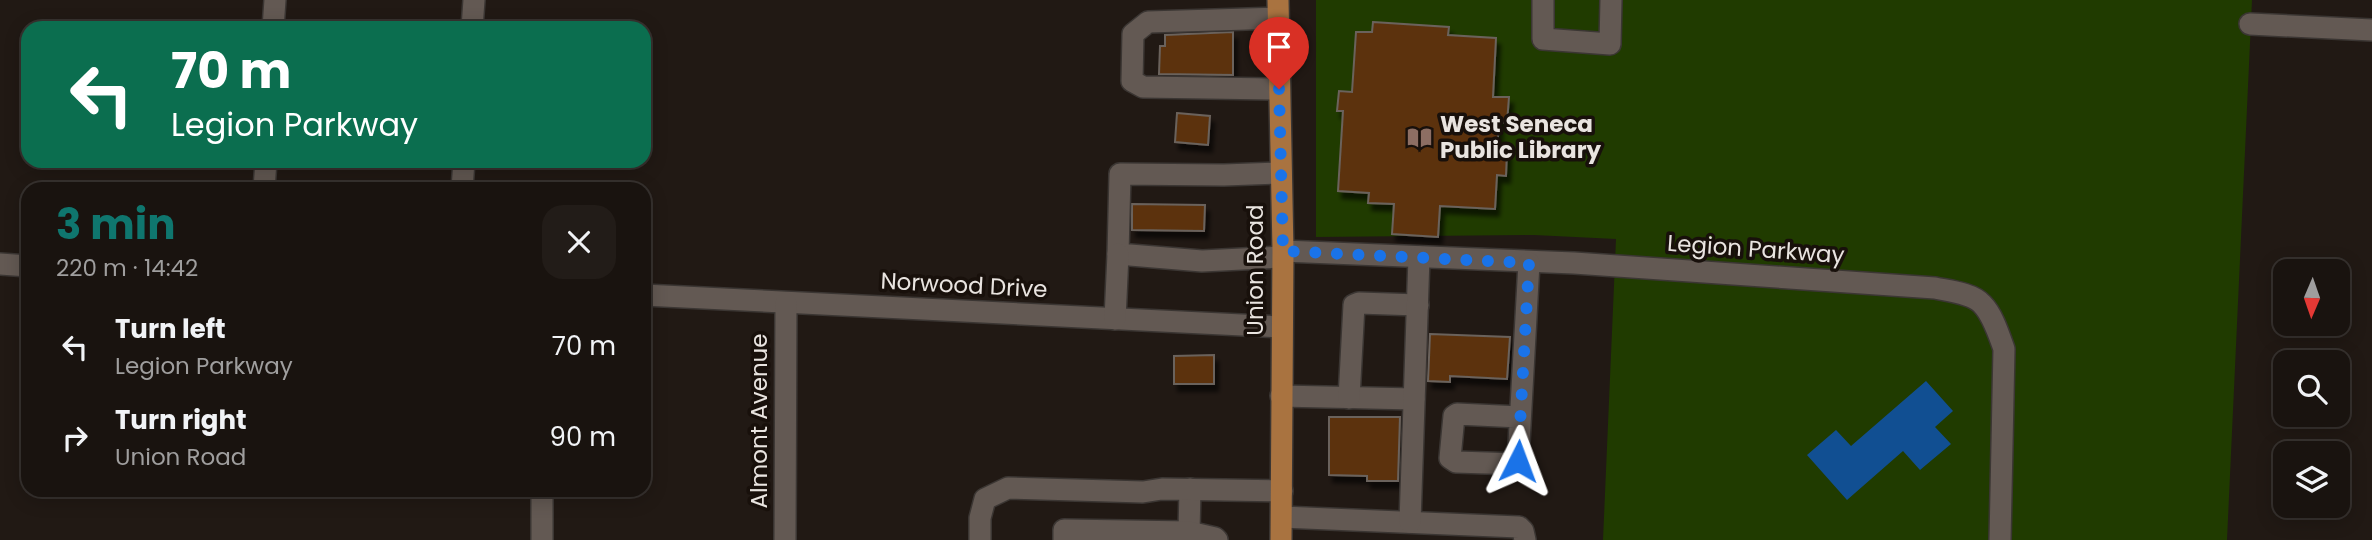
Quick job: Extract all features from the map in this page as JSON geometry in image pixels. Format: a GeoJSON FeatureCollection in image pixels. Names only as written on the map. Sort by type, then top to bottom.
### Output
{"type":"FeatureCollection","features":[{"type":"Feature","properties":{"kind":"main road","name":"Union Road"},"geometry":{"type":"LineString","coordinates":[[1278,9],[1282,254],[1282,540]]}},
{"type":"Feature","properties":{"kind":"street"},"geometry":{"type":"LineString","coordinates":[[274,21],[275,0]]}},
{"type":"Feature","properties":{"kind":"street"},"geometry":{"type":"LineString","coordinates":[[472,21],[474,0]]}},
{"type":"Feature","properties":{"kind":"street"},"geometry":{"type":"LineString","coordinates":[[1543,0],[1542,39],[1597,44],[1610,44],[1611,0]]}},
{"type":"Feature","properties":{"kind":"street"},"geometry":{"type":"LineString","coordinates":[[1278,9],[1148,22],[1133,34],[1132,81],[1143,87],[1279,89]]}},
{"type":"Feature","properties":{"kind":"street"},"geometry":{"type":"LineString","coordinates":[[2250,24],[2372,30]]}},
{"type":"Feature","properties":{"kind":"street"},"geometry":{"type":"LineString","coordinates":[[1115,319],[1120,174],[1281,173]]}},
{"type":"Feature","properties":{"kind":"street","name":"Legion Parkway"},"geometry":{"type":"LineString","coordinates":[[1118,254],[1202,261],[1282,254],[1574,263],[1935,288],[1965,295],[1982,303],[2004,348],[2000,540]]}},
{"type":"Feature","properties":{"kind":"street"},"geometry":{"type":"LineString","coordinates":[[1410,522],[1419,257]]}},
{"type":"Feature","properties":{"kind":"street"},"geometry":{"type":"LineString","coordinates":[[1520,417],[1529,263]]}},
{"type":"Feature","properties":{"kind":"street"},"geometry":{"type":"LineString","coordinates":[[0,264],[21,266]]}},
{"type":"Feature","properties":{"kind":"street","name":"Norwood Drive"},"geometry":{"type":"LineString","coordinates":[[651,296],[1282,327]]}},
{"type":"Feature","properties":{"kind":"street","name":"Almont Avenue"},"geometry":{"type":"LineString","coordinates":[[785,540],[786,303]]}},
{"type":"Feature","properties":{"kind":"street"},"geometry":{"type":"LineString","coordinates":[[1349,398],[1354,305],[1418,305]]}},
{"type":"Feature","properties":{"kind":"street"},"geometry":{"type":"LineString","coordinates":[[1281,396],[1415,400]]}},
{"type":"Feature","properties":{"kind":"street"},"geometry":{"type":"LineString","coordinates":[[980,540],[980,518],[985,499],[1008,488],[1143,492],[1162,489],[1282,491]]}},
{"type":"Feature","properties":{"kind":"street"},"geometry":{"type":"LineString","coordinates":[[1189,532],[1190,489]]}},
{"type":"Feature","properties":{"kind":"street"},"geometry":{"type":"LineString","coordinates":[[542,497],[542,540]]}},
{"type":"Feature","properties":{"kind":"street"},"geometry":{"type":"LineString","coordinates":[[1282,517],[1519,527],[1525,540]]}},
{"type":"Feature","properties":{"kind":"street"},"geometry":{"type":"LineString","coordinates":[[1064,540],[1064,530],[1189,532],[1217,540]]}},
{"type":"Feature","properties":{"kind":"green space"},"geometry":{"type":"Polygon","coordinates":[[[1316,0],[2252,0],[2227,540],[1603,540],[1616,239],[1534,235],[1316,237],[1316,0]]]}},
{"type":"Feature","properties":{"kind":"water"},"geometry":{"type":"Polygon","coordinates":[[[1926,381],[1953,411],[1935,427],[1951,444],[1920,470],[1903,451],[1847,500],[1807,455],[1836,430],[1851,446],[1926,381]]]}},
{"type":"Feature","properties":{"kind":"building","name":"West Seneca Public Library"},"geometry":{"type":"Polygon","coordinates":[[[1373,22],[1449,27],[1448,35],[1496,38],[1493,97],[1509,97],[1507,123],[1499,122],[1497,151],[1507,151],[1506,176],[1497,175],[1495,209],[1440,206],[1438,237],[1392,234],[1394,204],[1368,203],[1369,193],[1338,191],[1343,111],[1337,111],[1339,91],[1352,92],[1356,32],[1372,32],[1373,22]]]}},
{"type":"Feature","properties":{"kind":"building"},"geometry":{"type":"Polygon","coordinates":[[[1233,32],[1233,75],[1159,74],[1160,46],[1165,46],[1165,35],[1233,32]]]}},
{"type":"Feature","properties":{"kind":"building"},"geometry":{"type":"Polygon","coordinates":[[[1177,113],[1210,116],[1208,145],[1175,142],[1177,113]]]}},
{"type":"Feature","properties":{"kind":"building"},"geometry":{"type":"Polygon","coordinates":[[[1132,204],[1205,205],[1204,231],[1132,230],[1132,204]]]}},
{"type":"Feature","properties":{"kind":"building"},"geometry":{"type":"Polygon","coordinates":[[[1430,334],[1510,337],[1507,379],[1450,376],[1450,382],[1428,381],[1430,334]]]}},
{"type":"Feature","properties":{"kind":"building"},"geometry":{"type":"Polygon","coordinates":[[[1214,355],[1214,384],[1174,384],[1174,356],[1214,355]]]}},
{"type":"Feature","properties":{"kind":"building"},"geometry":{"type":"Polygon","coordinates":[[[1329,417],[1400,417],[1398,481],[1367,481],[1367,476],[1329,475],[1329,417]]]}},
{"type":"Feature","properties":{"kind":"place","name":"West Seneca Public Library"},"geometry":{"type":"Point","coordinates":[1420,137]}},
{"type":"Feature","properties":{"kind":"route"},"geometry":{"type":"LineString","coordinates":[[1279,89],[1283,251],[1529,263],[1518,461]]}}]}
